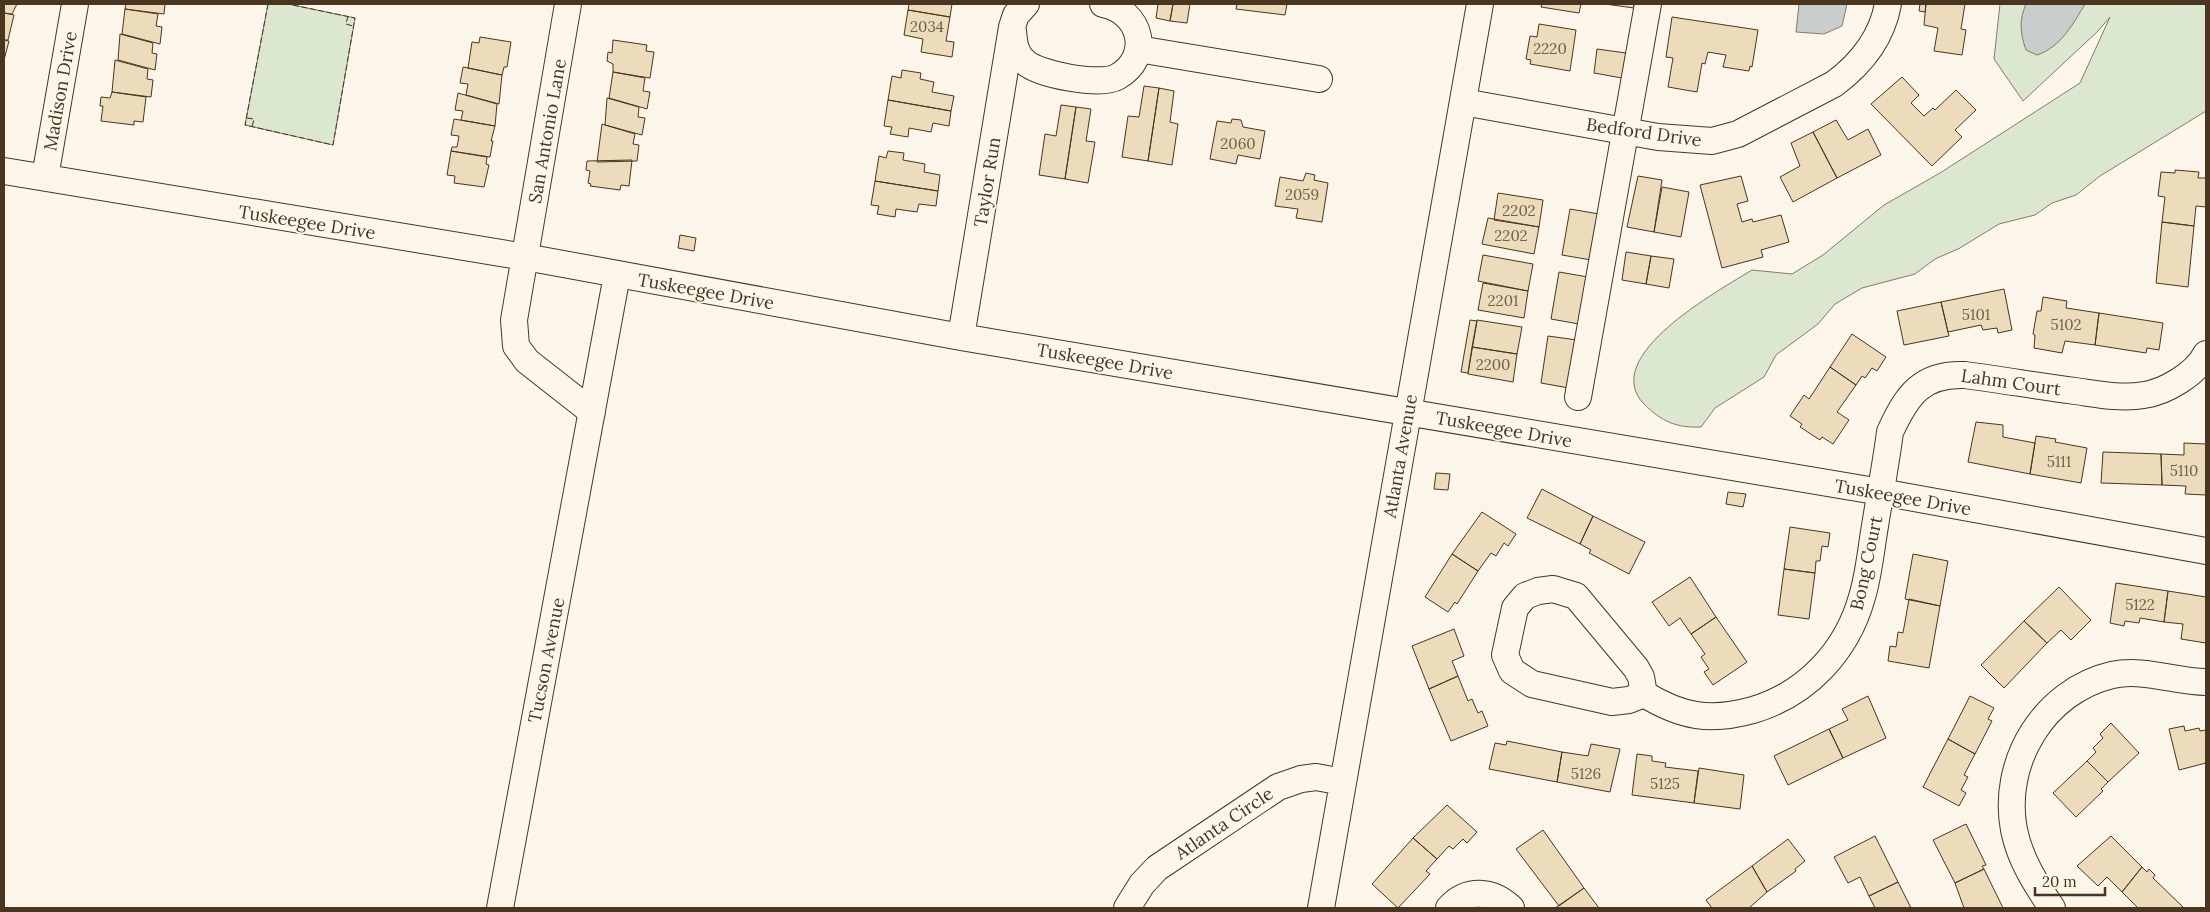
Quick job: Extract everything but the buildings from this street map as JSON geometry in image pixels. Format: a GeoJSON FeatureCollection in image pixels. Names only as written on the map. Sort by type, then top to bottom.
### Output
{"type":"FeatureCollection","features":[{"type":"Feature","properties":{"kind":"street","name":"Madison Drive"},"geometry":{"type":"LineString","coordinates":[[45,178],[75,4]]}},
{"type":"Feature","properties":{"kind":"street","name":"San Antonio Lane"},"geometry":{"type":"LineString","coordinates":[[525,257],[568,4]]}},
{"type":"Feature","properties":{"kind":"street","name":"Taylor Run"},"geometry":{"type":"LineString","coordinates":[[961,337],[1012,27],[1016,15],[1026,4]]}},
{"type":"Feature","properties":{"kind":"street"},"geometry":{"type":"LineString","coordinates":[[1012,27],[1015,48],[1023,61],[1036,70],[1102,81],[1114,78],[1124,72],[1134,60],[1138,49],[1137,30],[1128,16],[1112,6],[1103,4]]}},
{"type":"Feature","properties":{"kind":"street","name":"Atlanta Avenue"},"geometry":{"type":"LineString","coordinates":[[1321,908],[1480,4]]}},
{"type":"Feature","properties":{"kind":"street"},"geometry":{"type":"LineString","coordinates":[[1578,397],[1648,4]]}},
{"type":"Feature","properties":{"kind":"street","name":"Bedford Drive"},"geometry":{"type":"LineString","coordinates":[[1462,102],[1625,132],[1694,141],[1712,141],[1738,134],[1834,84],[1848,74],[1861,60],[1877,37],[1888,4]]}},
{"type":"Feature","properties":{"kind":"street"},"geometry":{"type":"LineString","coordinates":[[1138,49],[1319,79]]}},
{"type":"Feature","properties":{"kind":"street","name":"Tuskeegee Drive"},"geometry":{"type":"LineString","coordinates":[[4,170],[525,257],[961,337],[1881,492],[2206,551]]}},
{"type":"Feature","properties":{"kind":"street"},"geometry":{"type":"LineString","coordinates":[[525,257],[514,320],[516,346],[527,361],[592,412]]}},
{"type":"Feature","properties":{"kind":"street","name":"Tucson Avenue"},"geometry":{"type":"LineString","coordinates":[[500,908],[617,275]]}},
{"type":"Feature","properties":{"kind":"street","name":"Lahm Court"},"geometry":{"type":"LineString","coordinates":[[1881,492],[1890,432],[1900,409],[1913,392],[1931,379],[1948,374],[1965,374],[2103,395],[2144,395],[2176,381],[2203,361],[2206,354]]}},
{"type":"Feature","properties":{"kind":"street","name":"Bong Court"},"geometry":{"type":"LineString","coordinates":[[1644,694],[1682,713],[1711,717],[1736,715],[1763,707],[1788,696],[1825,666],[1850,627],[1862,597],[1881,492]]}},
{"type":"Feature","properties":{"kind":"street"},"geometry":{"type":"LineString","coordinates":[[1546,589],[1565,591],[1576,596],[1636,668],[1642,677],[1644,694],[1629,700],[1612,702],[1532,684],[1518,677],[1512,671],[1505,656],[1515,608],[1525,596],[1546,589]]}},
{"type":"Feature","properties":{"kind":"street"},"geometry":{"type":"LineString","coordinates":[[2052,908],[2032,877],[2019,848],[2014,829],[2013,790],[2028,739],[2038,723],[2054,706],[2072,692],[2086,684],[2113,675],[2148,674],[2206,682]]}},
{"type":"Feature","properties":{"kind":"street","name":"Atlanta Circle"},"geometry":{"type":"LineString","coordinates":[[1127,908],[1142,884],[1157,868],[1278,787],[1302,779],[1316,777],[1343,782]]}},
{"type":"Feature","properties":{"kind":"street"},"geometry":{"type":"LineString","coordinates":[[1449,908],[1460,898],[1474,893],[1500,898],[1511,908]]}},
{"type":"Feature","properties":{"kind":"green space"},"geometry":{"type":"Polygon","coordinates":[[[268,4],[288,4],[355,18],[333,145],[245,125],[268,4]]]}},
{"type":"Feature","properties":{"kind":"green space"},"geometry":{"type":"Polygon","coordinates":[[[2000,4],[2206,4],[2206,111],[2100,176],[2076,195],[2052,203],[2035,215],[1999,224],[1960,248],[1935,259],[1915,274],[1862,288],[1835,304],[1818,324],[1776,355],[1764,377],[1715,408],[1701,427],[1670,423],[1644,404],[1634,385],[1637,366],[1650,346],[1669,327],[1692,309],[1752,270],[1792,274],[1823,255],[1884,205],[1940,173],[2080,83],[2110,17],[2097,32],[2023,101],[1994,59],[2000,4]]]}},
{"type":"Feature","properties":{"kind":"shaded area"},"geometry":{"type":"Polygon","coordinates":[[[1799,4],[1847,4],[1842,26],[1824,34],[1796,32],[1799,4]]]}},
{"type":"Feature","properties":{"kind":"shaded area"},"geometry":{"type":"Polygon","coordinates":[[[2026,4],[2085,4],[2060,41],[2037,55],[2026,50],[2022,38],[2021,21],[2026,4]]]}},
{"type":"Feature","properties":{"kind":"fence"},"geometry":{"type":"LineString","coordinates":[[268,4],[245,125],[333,145],[355,18],[288,4]]}},
{"type":"Feature","properties":{"kind":"fence"},"geometry":{"type":"LineString","coordinates":[[348,16],[346,24],[353,26]]}},
{"type":"Feature","properties":{"kind":"fence"},"geometry":{"type":"LineString","coordinates":[[247,118],[254,119],[252,127]]}}]}
